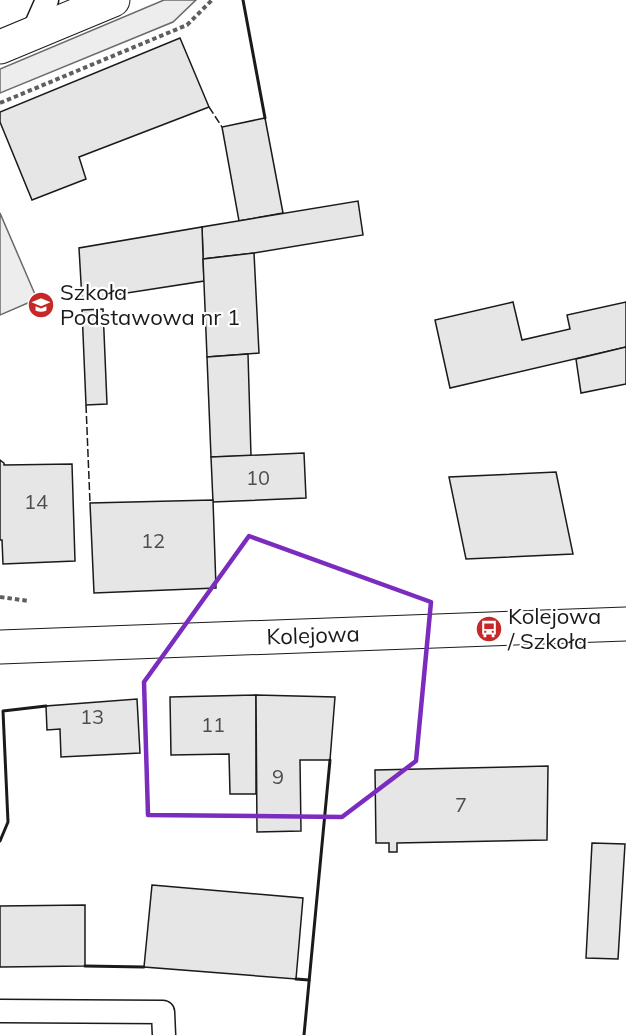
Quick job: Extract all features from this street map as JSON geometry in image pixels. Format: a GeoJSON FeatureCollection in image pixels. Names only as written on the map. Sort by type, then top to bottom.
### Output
{"type":"FeatureCollection","features":[{"type":"Feature","properties":{"kind":"street"},"geometry":{"type":"LineString","coordinates":[[0,47],[99,3]]}},
{"type":"Feature","properties":{"kind":"street","name":"Kolejowa"},"geometry":{"type":"LineString","coordinates":[[0,647],[626,624]]}},
{"type":"Feature","properties":{"kind":"lane"},"geometry":{"type":"LineString","coordinates":[[32,34],[47,0]]}},
{"type":"Feature","properties":{"kind":"lane"},"geometry":{"type":"LineString","coordinates":[[0,1011],[163,1012],[164,1035]]}},
{"type":"Feature","properties":{"kind":"path"},"geometry":{"type":"LineString","coordinates":[[0,103],[187,25],[212,0]]}},
{"type":"Feature","properties":{"kind":"highlighted area"},"geometry":{"type":"Polygon","coordinates":[[[249,536],[431,602],[416,761],[342,817],[148,815],[144,682],[249,536]]]}},
{"type":"Feature","properties":{"kind":"shaded area"},"geometry":{"type":"Polygon","coordinates":[[[164,0],[196,0],[173,22],[0,93],[0,69],[164,0]]]}},
{"type":"Feature","properties":{"kind":"shaded area"},"geometry":{"type":"Polygon","coordinates":[[[0,213],[37,299],[0,315],[0,213]]]}},
{"type":"Feature","properties":{"kind":"building"},"geometry":{"type":"Polygon","coordinates":[[[180,38],[209,107],[79,157],[86,179],[32,200],[0,122],[0,112],[180,38]]]}},
{"type":"Feature","properties":{"kind":"building"},"geometry":{"type":"Polygon","coordinates":[[[265,118],[283,213],[239,221],[222,127],[265,118]]]}},
{"type":"Feature","properties":{"kind":"building"},"geometry":{"type":"Polygon","coordinates":[[[358,201],[363,235],[203,259],[202,227],[358,201]]]}},
{"type":"Feature","properties":{"kind":"building"},"geometry":{"type":"Polygon","coordinates":[[[202,227],[204,281],[82,300],[79,248],[202,227]]]}},
{"type":"Feature","properties":{"kind":"building"},"geometry":{"type":"Polygon","coordinates":[[[254,253],[259,353],[207,357],[203,259],[254,253]]]}},
{"type":"Feature","properties":{"kind":"building"},"geometry":{"type":"Polygon","coordinates":[[[513,302],[522,340],[570,329],[567,315],[626,302],[626,347],[450,388],[435,320],[513,302]]]}},
{"type":"Feature","properties":{"kind":"building"},"geometry":{"type":"Polygon","coordinates":[[[103,309],[107,404],[86,405],[82,310],[103,309]]]}},
{"type":"Feature","properties":{"kind":"building"},"geometry":{"type":"Polygon","coordinates":[[[626,347],[626,384],[581,393],[576,359],[626,347]]]}},
{"type":"Feature","properties":{"kind":"building"},"geometry":{"type":"Polygon","coordinates":[[[248,354],[251,456],[211,457],[207,357],[248,354]]]}},
{"type":"Feature","properties":{"kind":"building"},"geometry":{"type":"Polygon","coordinates":[[[304,453],[306,498],[213,502],[211,457],[304,453]]]}},
{"type":"Feature","properties":{"kind":"building"},"geometry":{"type":"Polygon","coordinates":[[[0,460],[4,465],[72,464],[75,561],[3,564],[2,540],[0,540],[0,460]]]}},
{"type":"Feature","properties":{"kind":"building"},"geometry":{"type":"Polygon","coordinates":[[[556,472],[573,554],[466,559],[449,477],[556,472]]]}},
{"type":"Feature","properties":{"kind":"building"},"geometry":{"type":"Polygon","coordinates":[[[213,500],[216,588],[94,593],[90,503],[213,500]]]}},
{"type":"Feature","properties":{"kind":"building"},"geometry":{"type":"Polygon","coordinates":[[[256,695],[256,794],[230,794],[229,754],[171,755],[170,697],[256,695]]]}},
{"type":"Feature","properties":{"kind":"building"},"geometry":{"type":"Polygon","coordinates":[[[256,695],[335,697],[330,760],[300,760],[301,831],[257,832],[256,695]]]}},
{"type":"Feature","properties":{"kind":"building"},"geometry":{"type":"Polygon","coordinates":[[[137,699],[140,753],[61,757],[60,729],[47,730],[46,706],[137,699]]]}},
{"type":"Feature","properties":{"kind":"building"},"geometry":{"type":"Polygon","coordinates":[[[548,766],[547,840],[397,843],[397,852],[389,852],[389,843],[376,843],[375,770],[548,766]]]}},
{"type":"Feature","properties":{"kind":"building"},"geometry":{"type":"Polygon","coordinates":[[[592,843],[625,844],[618,959],[586,958],[592,843]]]}},
{"type":"Feature","properties":{"kind":"building"},"geometry":{"type":"Polygon","coordinates":[[[152,885],[303,898],[296,979],[144,967],[152,885]]]}},
{"type":"Feature","properties":{"kind":"building"},"geometry":{"type":"Polygon","coordinates":[[[85,905],[85,966],[0,967],[0,906],[85,905]]]}},
{"type":"Feature","properties":{"kind":"fence"},"geometry":{"type":"LineString","coordinates":[[209,107],[222,127]]}},
{"type":"Feature","properties":{"kind":"fence"},"geometry":{"type":"LineString","coordinates":[[86,405],[90,503]]}},
{"type":"Feature","properties":{"kind":"wall"},"geometry":{"type":"LineString","coordinates":[[243,0],[265,118]]}},
{"type":"Feature","properties":{"kind":"wall"},"geometry":{"type":"LineString","coordinates":[[0,841],[8,822],[3,711],[46,706]]}},
{"type":"Feature","properties":{"kind":"wall"},"geometry":{"type":"LineString","coordinates":[[304,1035],[330,760]]}},
{"type":"Feature","properties":{"kind":"wall"},"geometry":{"type":"LineString","coordinates":[[85,966],[144,967]]}},
{"type":"Feature","properties":{"kind":"wall"},"geometry":{"type":"LineString","coordinates":[[296,979],[309,980]]}},
{"type":"Feature","properties":{"kind":"place","name":"Szkoła Podstawowa nr 1"},"geometry":{"type":"Point","coordinates":[41,305]}},
{"type":"Feature","properties":{"kind":"place","name":"Kolejowa / Szkoła"},"geometry":{"type":"Point","coordinates":[489,629]}}]}
